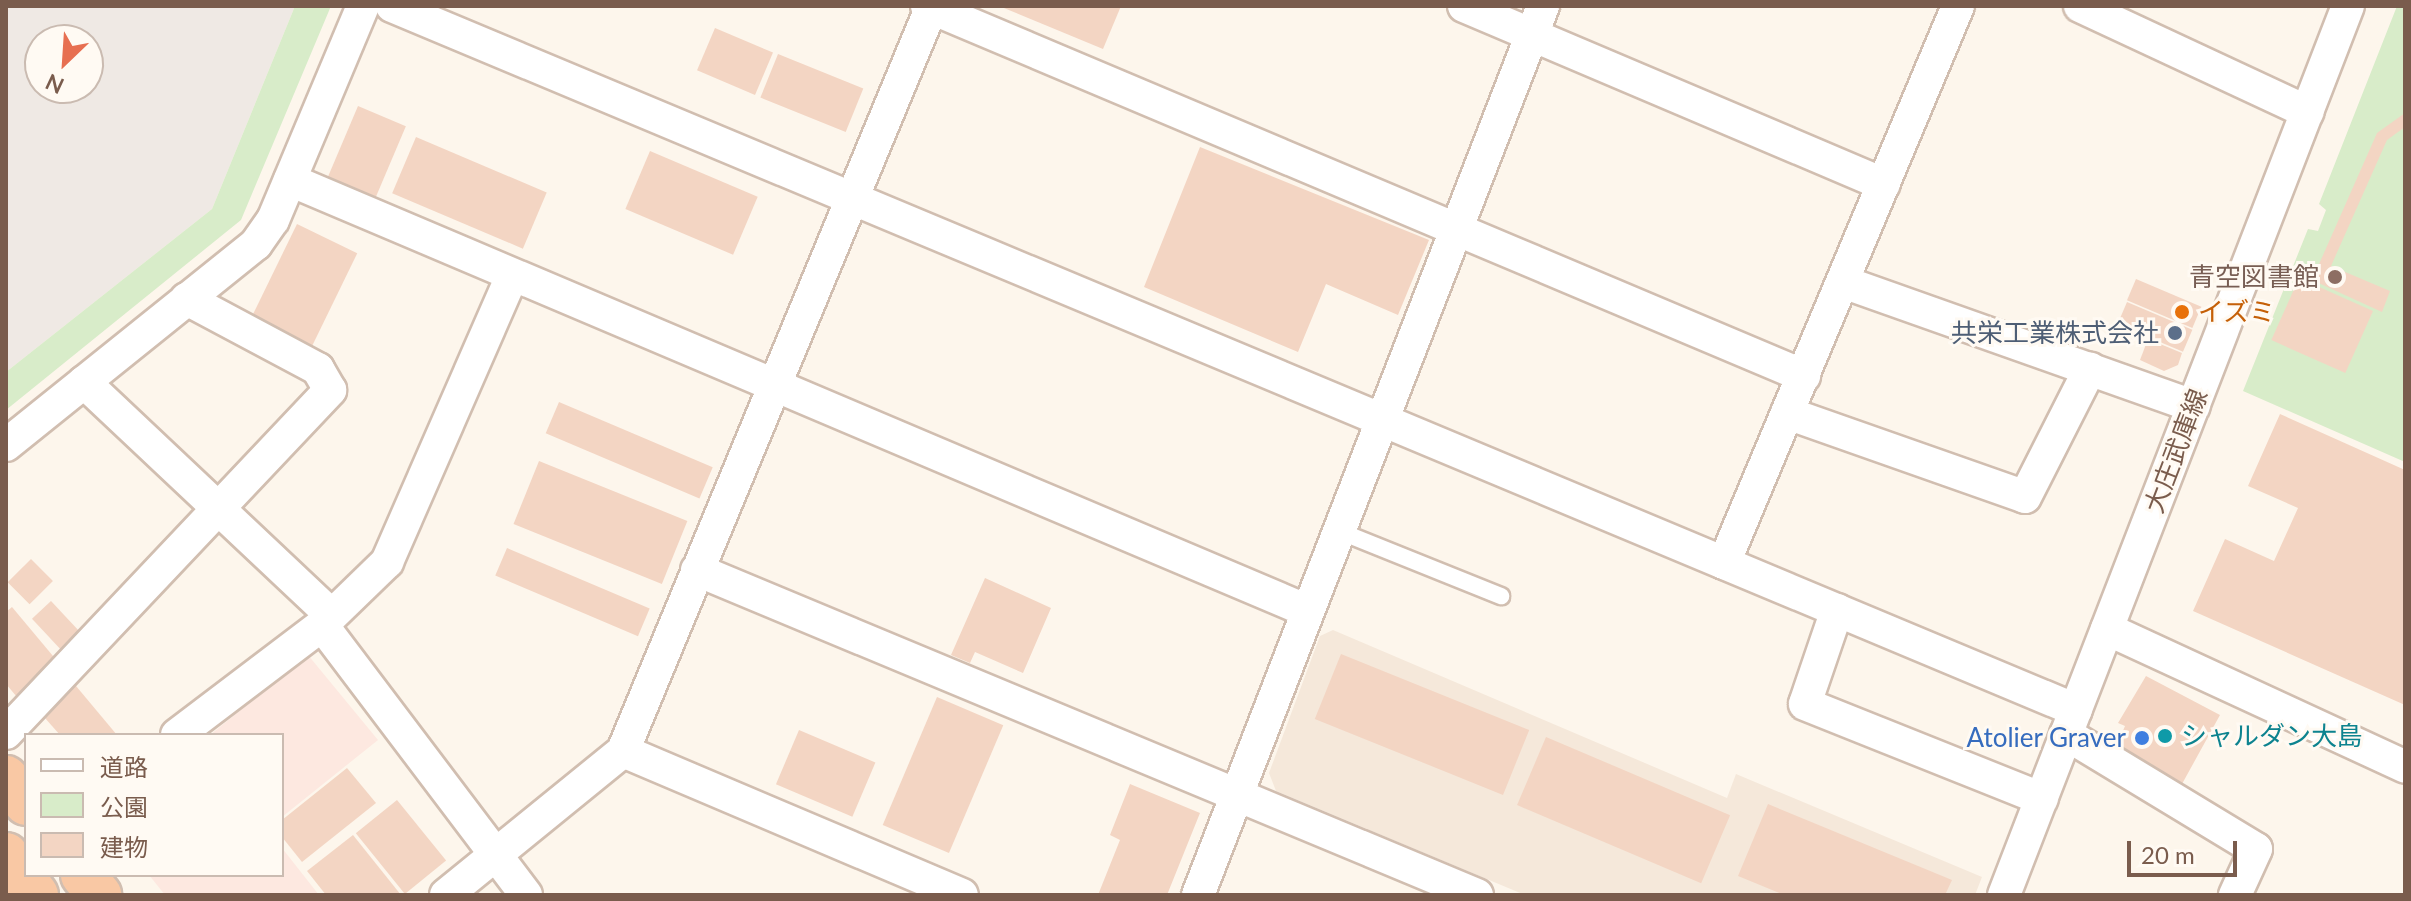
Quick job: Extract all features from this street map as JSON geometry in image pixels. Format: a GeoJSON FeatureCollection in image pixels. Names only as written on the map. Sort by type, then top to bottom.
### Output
{"type":"FeatureCollection","features":[{"type":"Feature","properties":{"kind":"highway"},"geometry":{"type":"LineString","coordinates":[[6,778],[24,800]]}},
{"type":"Feature","properties":{"kind":"highway"},"geometry":{"type":"LineString","coordinates":[[6,855],[36,895]]}},
{"type":"Feature","properties":{"kind":"highway"},"geometry":{"type":"LineString","coordinates":[[85,877],[99,895]]}},
{"type":"Feature","properties":{"kind":"street"},"geometry":{"type":"LineString","coordinates":[[6,445],[256,244],[290,180],[363,6]]}},
{"type":"Feature","properties":{"kind":"street"},"geometry":{"type":"LineString","coordinates":[[392,6],[1837,610],[2071,722],[2256,849],[2235,895]]}},
{"type":"Feature","properties":{"kind":"street"},"geometry":{"type":"LineString","coordinates":[[1464,6],[1537,20],[1884,184]]}},
{"type":"Feature","properties":{"kind":"street"},"geometry":{"type":"LineString","coordinates":[[1724,563],[1958,6]]}},
{"type":"Feature","properties":{"kind":"street"},"geometry":{"type":"LineString","coordinates":[[2080,6],[2307,112]]}},
{"type":"Feature","properties":{"kind":"street","name":"大庄武庫線"},"geometry":{"type":"LineString","coordinates":[[2004,895],[2348,6]]}},
{"type":"Feature","properties":{"kind":"street"},"geometry":{"type":"LineString","coordinates":[[446,895],[623,751],[930,7],[1455,233],[1804,376]]}},
{"type":"Feature","properties":{"kind":"street"},"geometry":{"type":"LineString","coordinates":[[1198,895],[1537,20]]}},
{"type":"Feature","properties":{"kind":"street"},"geometry":{"type":"LineString","coordinates":[[290,180],[774,388],[1308,611]]}},
{"type":"Feature","properties":{"kind":"street"},"geometry":{"type":"LineString","coordinates":[[180,733],[326,620],[387,562],[512,276]]}},
{"type":"Feature","properties":{"kind":"street"},"geometry":{"type":"LineString","coordinates":[[1843,282],[2194,406]]}},
{"type":"Feature","properties":{"kind":"street"},"geometry":{"type":"LineString","coordinates":[[6,733],[330,390],[318,369],[187,299]]}},
{"type":"Feature","properties":{"kind":"street"},"geometry":{"type":"LineString","coordinates":[[1787,413],[2025,497],[2090,369]]}},
{"type":"Feature","properties":{"kind":"street"},"geometry":{"type":"LineString","coordinates":[[84,382],[218,508],[326,620],[526,895]]}},
{"type":"Feature","properties":{"kind":"street"},"geometry":{"type":"LineString","coordinates":[[697,570],[1477,895]]}},
{"type":"Feature","properties":{"kind":"street"},"geometry":{"type":"LineString","coordinates":[[1837,610],[1805,704],[2042,799]]}},
{"type":"Feature","properties":{"kind":"street"},"geometry":{"type":"LineString","coordinates":[[2107,629],[2405,767]]}},
{"type":"Feature","properties":{"kind":"street"},"geometry":{"type":"LineString","coordinates":[[623,751],[942,891]]}},
{"type":"Feature","properties":{"kind":"lane"},"geometry":{"type":"LineString","coordinates":[[1339,531],[1501,596]]}},
{"type":"Feature","properties":{"kind":"shaded area"},"geometry":{"type":"Polygon","coordinates":[[[6,6],[295,6],[212,209],[6,372],[6,6]]]}},
{"type":"Feature","properties":{"kind":"shaded area"},"geometry":{"type":"Polygon","coordinates":[[[1333,630],[1727,798],[1736,774],[1982,877],[1975,895],[1525,895],[1276,791],[1269,773],[1320,636],[1333,630]]]}},
{"type":"Feature","properties":{"kind":"shaded area"},"geometry":{"type":"Polygon","coordinates":[[[308,655],[378,740],[284,815],[284,733],[212,733],[308,655]]]}},
{"type":"Feature","properties":{"kind":"shaded area"},"geometry":{"type":"Polygon","coordinates":[[[284,851],[319,895],[165,895],[151,877],[284,877],[284,851]]]}},
{"type":"Feature","properties":{"kind":"green space"},"geometry":{"type":"Polygon","coordinates":[[[295,6],[331,6],[241,220],[6,410],[6,372],[212,209],[295,6]]]}},
{"type":"Feature","properties":{"kind":"green space"},"geometry":{"type":"Polygon","coordinates":[[[2397,6],[2405,6],[2405,462],[2243,391],[2308,229],[2318,231],[2326,210],[2319,204],[2397,6]]]}},
{"type":"Feature","properties":{"kind":"building"},"geometry":{"type":"Polygon","coordinates":[[[999,6],[1121,6],[1103,49],[999,6]]]}},
{"type":"Feature","properties":{"kind":"building"},"geometry":{"type":"Polygon","coordinates":[[[715,28],[773,53],[755,95],[697,70],[715,28]]]}},
{"type":"Feature","properties":{"kind":"building"},"geometry":{"type":"Polygon","coordinates":[[[778,54],[863,88],[846,132],[760,98],[778,54]]]}},
{"type":"Feature","properties":{"kind":"building"},"geometry":{"type":"Polygon","coordinates":[[[358,106],[406,126],[375,199],[327,179],[358,106]]]}},
{"type":"Feature","properties":{"kind":"building"},"geometry":{"type":"Polygon","coordinates":[[[2405,113],[2405,127],[2387,140],[2331,266],[2390,291],[2382,312],[2312,280],[2377,133],[2405,113]]]}},
{"type":"Feature","properties":{"kind":"building"},"geometry":{"type":"Polygon","coordinates":[[[416,137],[547,192],[523,249],[392,193],[416,137]]]}},
{"type":"Feature","properties":{"kind":"building"},"geometry":{"type":"Polygon","coordinates":[[[1200,147],[1429,240],[1398,315],[1326,284],[1298,352],[1144,287],[1200,147]]]}},
{"type":"Feature","properties":{"kind":"building"},"geometry":{"type":"Polygon","coordinates":[[[650,151],[758,197],[733,255],[625,209],[650,151]]]}},
{"type":"Feature","properties":{"kind":"building"},"geometry":{"type":"Polygon","coordinates":[[[297,224],[357,253],[309,353],[248,324],[297,224]]]}},
{"type":"Feature","properties":{"kind":"building"},"geometry":{"type":"Polygon","coordinates":[[[2299,278],[2373,311],[2345,373],[2271,340],[2299,278]]]}},
{"type":"Feature","properties":{"kind":"building"},"geometry":{"type":"Polygon","coordinates":[[[2136,279],[2201,307],[2192,328],[2127,300],[2136,279]]]}},
{"type":"Feature","properties":{"kind":"building"},"geometry":{"type":"Polygon","coordinates":[[[2127,302],[2192,330],[2183,352],[2118,324],[2127,302]]]}},
{"type":"Feature","properties":{"kind":"building"},"geometry":{"type":"Polygon","coordinates":[[[2148,339],[2182,353],[2178,365],[2164,371],[2140,360],[2148,339]]]}},
{"type":"Feature","properties":{"kind":"building"},"geometry":{"type":"Polygon","coordinates":[[[559,402],[713,467],[699,499],[546,433],[559,402]]]}},
{"type":"Feature","properties":{"kind":"building"},"geometry":{"type":"Polygon","coordinates":[[[2280,414],[2405,470],[2405,705],[2193,611],[2225,539],[2274,561],[2298,508],[2248,486],[2280,414]]]}},
{"type":"Feature","properties":{"kind":"building"},"geometry":{"type":"Polygon","coordinates":[[[539,461],[687,521],[662,584],[514,524],[539,461]]]}},
{"type":"Feature","properties":{"kind":"building"},"geometry":{"type":"Polygon","coordinates":[[[507,548],[650,609],[638,636],[495,576],[507,548]]]}},
{"type":"Feature","properties":{"kind":"building"},"geometry":{"type":"Polygon","coordinates":[[[31,559],[53,581],[30,604],[8,582],[31,559]]]}},
{"type":"Feature","properties":{"kind":"building"},"geometry":{"type":"Polygon","coordinates":[[[985,578],[1051,608],[1023,673],[975,652],[970,663],[951,655],[985,578]]]}},
{"type":"Feature","properties":{"kind":"building"},"geometry":{"type":"Polygon","coordinates":[[[51,601],[85,638],[66,655],[32,619],[51,601]]]}},
{"type":"Feature","properties":{"kind":"building"},"geometry":{"type":"Polygon","coordinates":[[[12,607],[58,662],[17,697],[6,684],[6,612],[12,607]]]}},
{"type":"Feature","properties":{"kind":"building"},"geometry":{"type":"Polygon","coordinates":[[[1341,654],[1529,730],[1503,795],[1315,719],[1341,654]]]}},
{"type":"Feature","properties":{"kind":"building","name":"シャルダン大島"},"geometry":{"type":"Polygon","coordinates":[[[2146,676],[2220,715],[2182,784],[2133,762],[2117,745],[2125,726],[2118,723],[2146,676]]]}},
{"type":"Feature","properties":{"kind":"building"},"geometry":{"type":"Polygon","coordinates":[[[71,680],[115,733],[58,733],[37,709],[71,680]]]}},
{"type":"Feature","properties":{"kind":"building"},"geometry":{"type":"Polygon","coordinates":[[[937,697],[1003,725],[949,853],[883,825],[937,697]]]}},
{"type":"Feature","properties":{"kind":"building"},"geometry":{"type":"Polygon","coordinates":[[[799,730],[875,762],[852,817],[776,784],[799,730]]]}},
{"type":"Feature","properties":{"kind":"building"},"geometry":{"type":"Polygon","coordinates":[[[1546,737],[1730,815],[1701,883],[1517,805],[1546,737]]]}},
{"type":"Feature","properties":{"kind":"building"},"geometry":{"type":"Polygon","coordinates":[[[347,768],[376,803],[302,862],[284,840],[284,818],[347,768]]]}},
{"type":"Feature","properties":{"kind":"building"},"geometry":{"type":"Polygon","coordinates":[[[1130,784],[1200,813],[1167,895],[1098,895],[1120,840],[1110,835],[1130,784]]]}},
{"type":"Feature","properties":{"kind":"building"},"geometry":{"type":"Polygon","coordinates":[[[397,800],[446,861],[405,894],[356,833],[397,800]]]}},
{"type":"Feature","properties":{"kind":"building"},"geometry":{"type":"Polygon","coordinates":[[[1768,804],[1952,880],[1945,895],[1784,895],[1738,876],[1768,804]]]}},
{"type":"Feature","properties":{"kind":"building"},"geometry":{"type":"Polygon","coordinates":[[[353,835],[401,895],[326,895],[307,871],[353,835]]]}},
{"type":"Feature","properties":{"kind":"place","name":"青空図書館"},"geometry":{"type":"Point","coordinates":[2335,277]}},
{"type":"Feature","properties":{"kind":"place","name":"イズミ"},"geometry":{"type":"Point","coordinates":[2182,312]}},
{"type":"Feature","properties":{"kind":"place","name":"共栄工業株式会社"},"geometry":{"type":"Point","coordinates":[2175,333]}},
{"type":"Feature","properties":{"kind":"place","name":"シャルダン大島"},"geometry":{"type":"Point","coordinates":[2165,736]}},
{"type":"Feature","properties":{"kind":"place","name":"Atolier Graver"},"geometry":{"type":"Point","coordinates":[2142,738]}}]}
